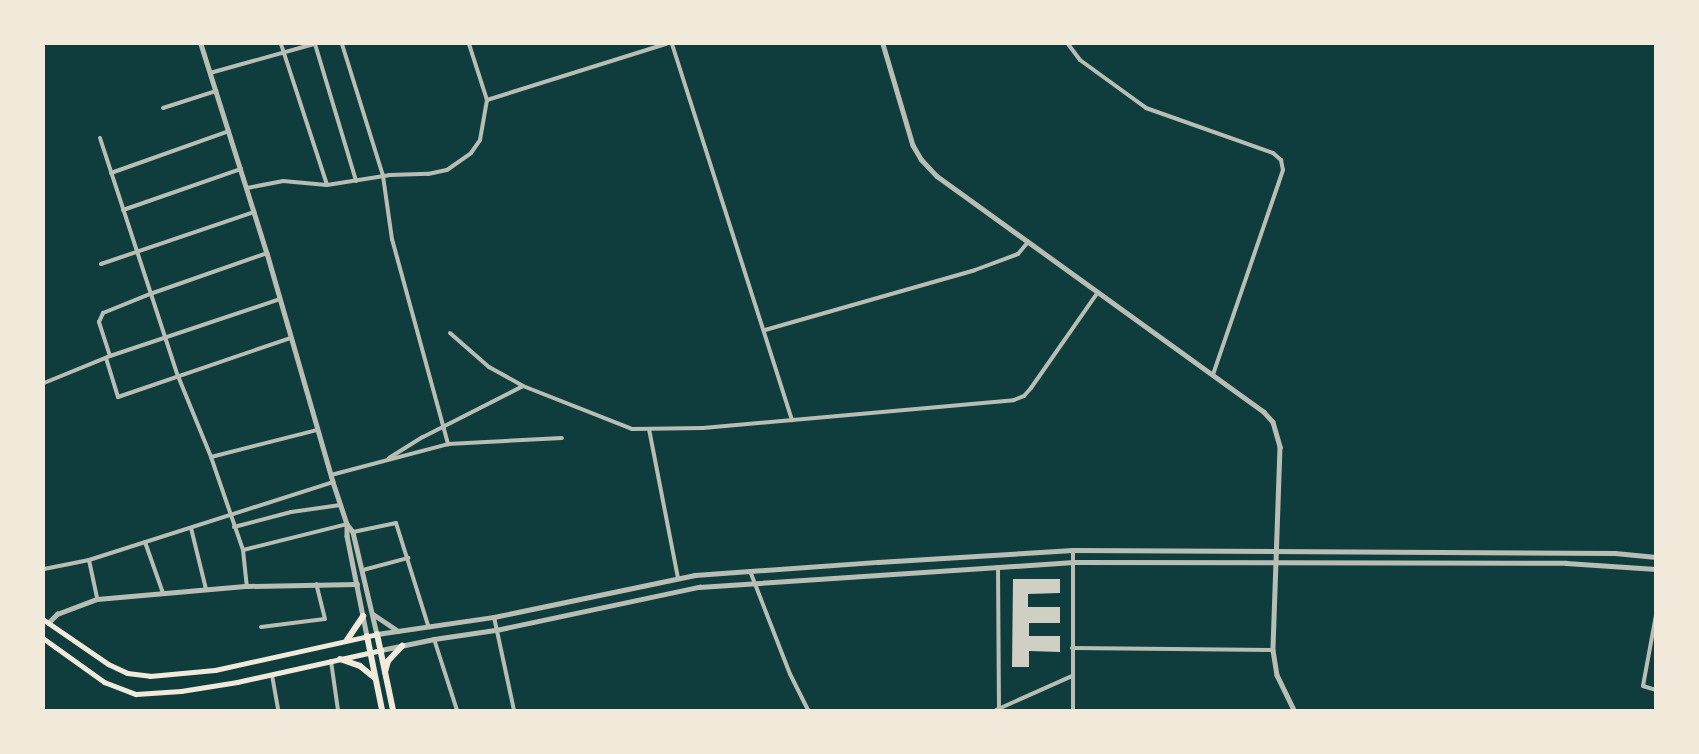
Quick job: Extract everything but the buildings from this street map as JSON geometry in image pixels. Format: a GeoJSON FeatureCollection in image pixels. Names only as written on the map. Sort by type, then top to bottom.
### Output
{"type":"FeatureCollection","features":[{"type":"Feature","properties":{"kind":"main road"},"geometry":{"type":"LineString","coordinates":[[347,640],[363,616]]}},
{"type":"Feature","properties":{"kind":"main road"},"geometry":{"type":"LineString","coordinates":[[46,622],[108,664],[127,673],[150,676],[215,670],[377,634],[393,711]]}},
{"type":"Feature","properties":{"kind":"main road"},"geometry":{"type":"LineString","coordinates":[[367,636],[382,711]]}},
{"type":"Feature","properties":{"kind":"main road"},"geometry":{"type":"LineString","coordinates":[[44,639],[104,682],[136,694],[181,691],[272,675],[381,650]]}},
{"type":"Feature","properties":{"kind":"main road"},"geometry":{"type":"LineString","coordinates":[[385,672],[388,661],[402,646]]}},
{"type":"Feature","properties":{"kind":"main road"},"geometry":{"type":"LineString","coordinates":[[340,659],[360,666],[375,678]]}},
{"type":"Feature","properties":{"kind":"street"},"geometry":{"type":"LineString","coordinates":[[201,44],[247,188],[317,430],[347,524],[347,536],[367,636]]}},
{"type":"Feature","properties":{"kind":"street"},"geometry":{"type":"LineString","coordinates":[[281,44],[327,185]]}},
{"type":"Feature","properties":{"kind":"street"},"geometry":{"type":"LineString","coordinates":[[210,73],[315,44],[356,181]]}},
{"type":"Feature","properties":{"kind":"street"},"geometry":{"type":"LineString","coordinates":[[342,44],[382,176],[392,239],[445,426],[448,444]]}},
{"type":"Feature","properties":{"kind":"street"},"geometry":{"type":"LineString","coordinates":[[247,188],[283,181],[327,185],[382,176],[428,174],[447,170],[471,153],[480,140],[487,100],[469,44]]}},
{"type":"Feature","properties":{"kind":"street"},"geometry":{"type":"LineString","coordinates":[[487,100],[666,44]]}},
{"type":"Feature","properties":{"kind":"street"},"geometry":{"type":"LineString","coordinates":[[672,44],[792,420]]}},
{"type":"Feature","properties":{"kind":"street"},"geometry":{"type":"LineString","coordinates":[[883,44],[913,145],[921,159],[937,176],[1264,412],[1273,422],[1280,447],[1274,650],[1277,675],[1294,711]]}},
{"type":"Feature","properties":{"kind":"street"},"geometry":{"type":"LineString","coordinates":[[1068,44],[1080,60],[1146,108],[1273,153],[1281,160],[1283,170],[1213,375]]}},
{"type":"Feature","properties":{"kind":"street"},"geometry":{"type":"LineString","coordinates":[[163,108],[216,91]]}},
{"type":"Feature","properties":{"kind":"street"},"geometry":{"type":"LineString","coordinates":[[111,173],[229,132]]}},
{"type":"Feature","properties":{"kind":"street"},"geometry":{"type":"LineString","coordinates":[[100,138],[178,376],[211,457],[243,550],[247,586]]}},
{"type":"Feature","properties":{"kind":"street"},"geometry":{"type":"LineString","coordinates":[[123,210],[241,170]]}},
{"type":"Feature","properties":{"kind":"street"},"geometry":{"type":"LineString","coordinates":[[101,264],[137,254],[254,212]]}},
{"type":"Feature","properties":{"kind":"street"},"geometry":{"type":"LineString","coordinates":[[765,330],[975,270],[1018,254],[1028,242]]}},
{"type":"Feature","properties":{"kind":"street"},"geometry":{"type":"LineString","coordinates":[[267,254],[150,294],[103,313],[99,322],[118,397],[290,338]]}},
{"type":"Feature","properties":{"kind":"street"},"geometry":{"type":"LineString","coordinates":[[450,333],[489,367],[523,386],[632,429],[703,428],[1014,400],[1024,396],[1031,388],[1098,292]]}},
{"type":"Feature","properties":{"kind":"street"},"geometry":{"type":"LineString","coordinates":[[44,383],[108,357],[280,299]]}},
{"type":"Feature","properties":{"kind":"street"},"geometry":{"type":"LineString","coordinates":[[384,461],[445,426],[523,386]]}},
{"type":"Feature","properties":{"kind":"street"},"geometry":{"type":"LineString","coordinates":[[649,429],[678,578]]}},
{"type":"Feature","properties":{"kind":"street"},"geometry":{"type":"LineString","coordinates":[[211,457],[317,430]]}},
{"type":"Feature","properties":{"kind":"street"},"geometry":{"type":"LineString","coordinates":[[331,475],[448,444],[562,438]]}},
{"type":"Feature","properties":{"kind":"street"},"geometry":{"type":"LineString","coordinates":[[44,569],[89,560],[333,482]]}},
{"type":"Feature","properties":{"kind":"street"},"geometry":{"type":"LineString","coordinates":[[234,527],[291,512],[341,505]]}},
{"type":"Feature","properties":{"kind":"street"},"geometry":{"type":"LineString","coordinates":[[347,524],[353,532],[377,634],[494,617],[678,578],[750,571],[1073,550],[1615,553],[1656,557]]}},
{"type":"Feature","properties":{"kind":"street"},"geometry":{"type":"LineString","coordinates":[[243,550],[347,524]]}},
{"type":"Feature","properties":{"kind":"street"},"geometry":{"type":"LineString","coordinates":[[353,532],[396,524],[428,625]]}},
{"type":"Feature","properties":{"kind":"street"},"geometry":{"type":"LineString","coordinates":[[191,528],[206,589]]}},
{"type":"Feature","properties":{"kind":"street"},"geometry":{"type":"LineString","coordinates":[[145,542],[163,593]]}},
{"type":"Feature","properties":{"kind":"street"},"geometry":{"type":"LineString","coordinates":[[1073,550],[1073,711]]}},
{"type":"Feature","properties":{"kind":"street"},"geometry":{"type":"LineString","coordinates":[[363,570],[408,558]]}},
{"type":"Feature","properties":{"kind":"street"},"geometry":{"type":"LineString","coordinates":[[89,560],[98,599]]}},
{"type":"Feature","properties":{"kind":"street"},"geometry":{"type":"LineString","coordinates":[[381,650],[496,630],[699,587],[1073,562],[1566,563],[1656,569]]}},
{"type":"Feature","properties":{"kind":"street"},"geometry":{"type":"LineString","coordinates":[[998,567],[998,710],[1072,676]]}},
{"type":"Feature","properties":{"kind":"street"},"geometry":{"type":"LineString","coordinates":[[750,571],[790,674],[808,711]]}},
{"type":"Feature","properties":{"kind":"street"},"geometry":{"type":"LineString","coordinates":[[261,627],[324,619],[316,584]]}},
{"type":"Feature","properties":{"kind":"street"},"geometry":{"type":"LineString","coordinates":[[46,622],[57,614],[98,599],[247,586],[357,584]]}},
{"type":"Feature","properties":{"kind":"street"},"geometry":{"type":"LineString","coordinates":[[373,614],[398,631]]}},
{"type":"Feature","properties":{"kind":"street"},"geometry":{"type":"LineString","coordinates":[[1656,615],[1643,686],[1656,690]]}},
{"type":"Feature","properties":{"kind":"street"},"geometry":{"type":"LineString","coordinates":[[494,617],[514,711]]}},
{"type":"Feature","properties":{"kind":"street"},"geometry":{"type":"LineString","coordinates":[[434,639],[457,711]]}},
{"type":"Feature","properties":{"kind":"street"},"geometry":{"type":"LineString","coordinates":[[1072,648],[1274,650]]}},
{"type":"Feature","properties":{"kind":"street"},"geometry":{"type":"LineString","coordinates":[[330,661],[338,711]]}},
{"type":"Feature","properties":{"kind":"street"},"geometry":{"type":"LineString","coordinates":[[272,675],[278,711]]}}]}
